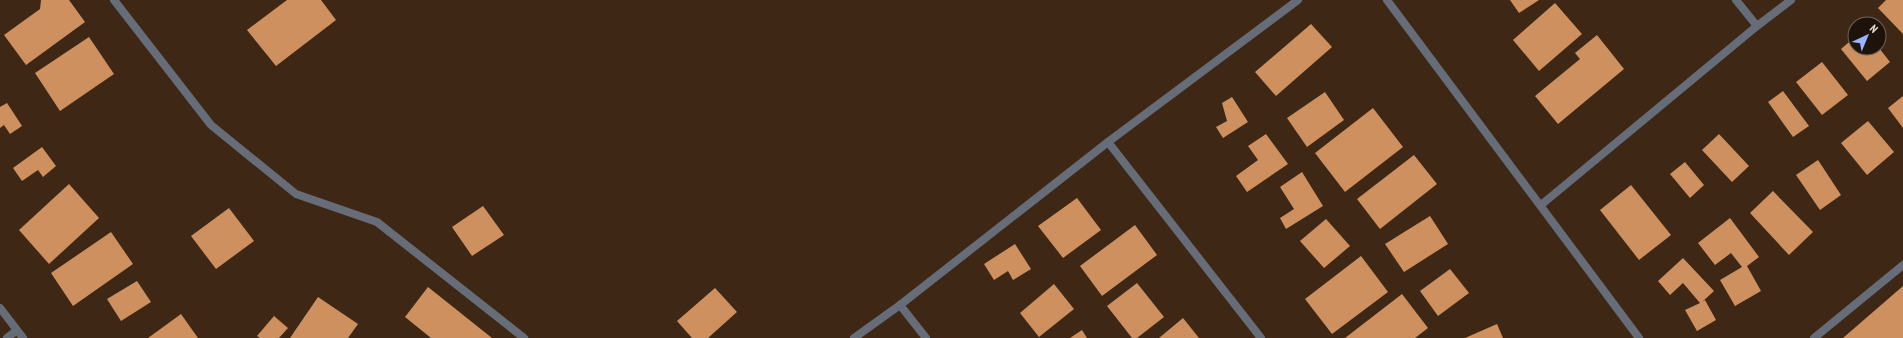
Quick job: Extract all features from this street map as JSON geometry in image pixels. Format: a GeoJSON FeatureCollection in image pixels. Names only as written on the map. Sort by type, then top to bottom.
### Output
{"type":"FeatureCollection","features":[{"type":"Feature","properties":{"kind":"street"},"geometry":{"type":"LineString","coordinates":[[114,0],[211,125],[296,194],[377,222],[524,338]]}},
{"type":"Feature","properties":{"kind":"street"},"geometry":{"type":"LineString","coordinates":[[854,338],[900,305],[1108,142],[1298,0]]}},
{"type":"Feature","properties":{"kind":"street"},"geometry":{"type":"LineString","coordinates":[[1387,0],[1639,338]]}},
{"type":"Feature","properties":{"kind":"street"},"geometry":{"type":"LineString","coordinates":[[1736,0],[1756,26]]}},
{"type":"Feature","properties":{"kind":"street"},"geometry":{"type":"LineString","coordinates":[[1541,205],[1756,26],[1791,0]]}},
{"type":"Feature","properties":{"kind":"street"},"geometry":{"type":"LineString","coordinates":[[1108,142],[1261,338]]}},
{"type":"Feature","properties":{"kind":"street"},"geometry":{"type":"LineString","coordinates":[[1814,338],[1903,266]]}},
{"type":"Feature","properties":{"kind":"street"},"geometry":{"type":"LineString","coordinates":[[900,305],[926,338]]}},
{"type":"Feature","properties":{"kind":"street"},"geometry":{"type":"LineString","coordinates":[[0,308],[22,338]]}},
{"type":"Feature","properties":{"kind":"street"},"geometry":{"type":"LineString","coordinates":[[7,338],[16,330]]}},
{"type":"Feature","properties":{"kind":"building"},"geometry":{"type":"Polygon","coordinates":[[[41,0],[69,0],[85,22],[26,65],[4,35],[40,9],[41,0]]]}},
{"type":"Feature","properties":{"kind":"building"},"geometry":{"type":"Polygon","coordinates":[[[287,0],[321,0],[336,20],[276,66],[247,30],[287,0]]]}},
{"type":"Feature","properties":{"kind":"building"},"geometry":{"type":"Polygon","coordinates":[[[1510,0],[1539,0],[1519,13],[1510,0]]]}},
{"type":"Feature","properties":{"kind":"building"},"geometry":{"type":"Polygon","coordinates":[[[1886,0],[1903,0],[1903,34],[1887,16],[1878,8],[1886,0]]]}},
{"type":"Feature","properties":{"kind":"building"},"geometry":{"type":"Polygon","coordinates":[[[1555,3],[1582,34],[1539,71],[1513,40],[1555,3]]]}},
{"type":"Feature","properties":{"kind":"building"},"geometry":{"type":"Polygon","coordinates":[[[1311,24],[1332,47],[1276,96],[1255,72],[1311,24]]]}},
{"type":"Feature","properties":{"kind":"building"},"geometry":{"type":"Polygon","coordinates":[[[1597,35],[1624,69],[1558,124],[1535,96],[1580,59],[1575,53],[1597,35]]]}},
{"type":"Feature","properties":{"kind":"building"},"geometry":{"type":"Polygon","coordinates":[[[89,37],[114,74],[60,111],[35,73],[89,37]]]}},
{"type":"Feature","properties":{"kind":"building"},"geometry":{"type":"Polygon","coordinates":[[[1847,44],[1847,56],[1885,56],[1890,62],[1867,81],[1841,49],[1847,44]]]}},
{"type":"Feature","properties":{"kind":"building"},"geometry":{"type":"Polygon","coordinates":[[[1822,62],[1848,95],[1822,115],[1796,82],[1822,62]]]}},
{"type":"Feature","properties":{"kind":"building"},"geometry":{"type":"Polygon","coordinates":[[[1783,91],[1809,126],[1793,137],[1768,102],[1783,91]]]}},
{"type":"Feature","properties":{"kind":"building"},"geometry":{"type":"Polygon","coordinates":[[[1325,92],[1344,120],[1307,147],[1287,118],[1325,92]]]}},
{"type":"Feature","properties":{"kind":"building"},"geometry":{"type":"Polygon","coordinates":[[[1903,96],[1903,128],[1888,108],[1903,96]]]}},
{"type":"Feature","properties":{"kind":"building"},"geometry":{"type":"Polygon","coordinates":[[[1232,97],[1248,122],[1223,138],[1216,127],[1227,121],[1222,103],[1232,97]]]}},
{"type":"Feature","properties":{"kind":"building"},"geometry":{"type":"Polygon","coordinates":[[[7,103],[22,126],[10,134],[4,125],[0,128],[0,107],[7,103]]]}},
{"type":"Feature","properties":{"kind":"building"},"geometry":{"type":"Polygon","coordinates":[[[1373,108],[1403,147],[1345,192],[1315,153],[1373,108]]]}},
{"type":"Feature","properties":{"kind":"building"},"geometry":{"type":"Polygon","coordinates":[[[1868,121],[1894,152],[1867,175],[1841,143],[1868,121]]]}},
{"type":"Feature","properties":{"kind":"building"},"geometry":{"type":"Polygon","coordinates":[[[1266,134],[1288,164],[1247,192],[1236,176],[1258,160],[1248,146],[1266,134]]]}},
{"type":"Feature","properties":{"kind":"building"},"geometry":{"type":"Polygon","coordinates":[[[1719,134],[1749,166],[1732,182],[1702,150],[1719,134]]]}},
{"type":"Feature","properties":{"kind":"building"},"geometry":{"type":"Polygon","coordinates":[[[42,147],[56,166],[43,177],[38,170],[22,181],[13,168],[42,147]]]}},
{"type":"Feature","properties":{"kind":"building"},"geometry":{"type":"Polygon","coordinates":[[[1414,155],[1437,184],[1380,229],[1357,199],[1414,155]]]}},
{"type":"Feature","properties":{"kind":"building"},"geometry":{"type":"Polygon","coordinates":[[[1818,160],[1841,195],[1820,210],[1796,175],[1818,160]]]}},
{"type":"Feature","properties":{"kind":"building"},"geometry":{"type":"Polygon","coordinates":[[[1685,162],[1704,185],[1690,198],[1670,174],[1685,162]]]}},
{"type":"Feature","properties":{"kind":"building"},"geometry":{"type":"Polygon","coordinates":[[[1302,172],[1323,206],[1286,229],[1280,218],[1294,209],[1280,187],[1302,172]]]}},
{"type":"Feature","properties":{"kind":"building"},"geometry":{"type":"Polygon","coordinates":[[[69,184],[99,218],[49,264],[19,230],[69,184]]]}},
{"type":"Feature","properties":{"kind":"building"},"geometry":{"type":"Polygon","coordinates":[[[1631,185],[1671,235],[1639,260],[1600,210],[1631,185]]]}},
{"type":"Feature","properties":{"kind":"building"},"geometry":{"type":"Polygon","coordinates":[[[1773,191],[1813,232],[1789,255],[1750,213],[1773,191]]]}},
{"type":"Feature","properties":{"kind":"building"},"geometry":{"type":"Polygon","coordinates":[[[1077,198],[1101,230],[1063,258],[1038,226],[1077,198]]]}},
{"type":"Feature","properties":{"kind":"building"},"geometry":{"type":"Polygon","coordinates":[[[483,206],[504,235],[472,256],[452,227],[483,206]]]}},
{"type":"Feature","properties":{"kind":"building"},"geometry":{"type":"Polygon","coordinates":[[[229,208],[254,241],[216,269],[191,236],[229,208]]]}},
{"type":"Feature","properties":{"kind":"building"},"geometry":{"type":"Polygon","coordinates":[[[1430,216],[1448,244],[1404,272],[1385,244],[1430,216]]]}},
{"type":"Feature","properties":{"kind":"building"},"geometry":{"type":"Polygon","coordinates":[[[1730,218],[1759,257],[1747,266],[1761,291],[1735,306],[1720,280],[1742,267],[1731,253],[1715,265],[1698,243],[1730,218]]]}},
{"type":"Feature","properties":{"kind":"building"},"geometry":{"type":"Polygon","coordinates":[[[1326,219],[1350,246],[1324,268],[1300,241],[1326,219]]]}},
{"type":"Feature","properties":{"kind":"building"},"geometry":{"type":"Polygon","coordinates":[[[1135,225],[1157,255],[1102,296],[1080,266],[1135,225]]]}},
{"type":"Feature","properties":{"kind":"building"},"geometry":{"type":"Polygon","coordinates":[[[111,232],[133,264],[73,306],[51,273],[111,232]]]}},
{"type":"Feature","properties":{"kind":"building"},"geometry":{"type":"Polygon","coordinates":[[[1015,244],[1031,269],[1013,280],[1008,271],[994,280],[984,264],[1015,244]]]}},
{"type":"Feature","properties":{"kind":"building"},"geometry":{"type":"Polygon","coordinates":[[[1361,256],[1388,292],[1332,334],[1305,299],[1361,256]]]}},
{"type":"Feature","properties":{"kind":"building"},"geometry":{"type":"Polygon","coordinates":[[[1683,258],[1714,291],[1702,302],[1705,300],[1716,320],[1697,331],[1685,310],[1700,303],[1683,283],[1670,295],[1658,281],[1683,258]]]}},
{"type":"Feature","properties":{"kind":"building"},"geometry":{"type":"Polygon","coordinates":[[[1450,269],[1469,293],[1438,316],[1420,291],[1450,269]]]}},
{"type":"Feature","properties":{"kind":"building"},"geometry":{"type":"Polygon","coordinates":[[[137,281],[151,302],[121,321],[107,299],[137,281]]]}},
{"type":"Feature","properties":{"kind":"building"},"geometry":{"type":"Polygon","coordinates":[[[1137,283],[1164,317],[1137,338],[1132,338],[1107,306],[1137,283]]]}},
{"type":"Feature","properties":{"kind":"building"},"geometry":{"type":"Polygon","coordinates":[[[1054,284],[1074,309],[1039,337],[1020,313],[1054,284]]]}},
{"type":"Feature","properties":{"kind":"building"},"geometry":{"type":"Polygon","coordinates":[[[1903,286],[1903,338],[1843,338],[1903,286]]]}},
{"type":"Feature","properties":{"kind":"building"},"geometry":{"type":"Polygon","coordinates":[[[428,287],[492,338],[431,338],[405,317],[428,287]]]}},
{"type":"Feature","properties":{"kind":"building"},"geometry":{"type":"Polygon","coordinates":[[[715,288],[737,312],[708,338],[692,338],[677,321],[715,288]]]}},
{"type":"Feature","properties":{"kind":"building"},"geometry":{"type":"Polygon","coordinates":[[[1402,294],[1428,328],[1415,338],[1345,338],[1402,294]]]}},
{"type":"Feature","properties":{"kind":"building"},"geometry":{"type":"Polygon","coordinates":[[[318,297],[358,324],[348,338],[290,338],[318,297]]]}},
{"type":"Feature","properties":{"kind":"building"},"geometry":{"type":"Polygon","coordinates":[[[181,314],[198,338],[148,338],[181,314]]]}},
{"type":"Feature","properties":{"kind":"building"},"geometry":{"type":"Polygon","coordinates":[[[274,316],[288,328],[279,338],[260,338],[257,336],[274,316]]]}},
{"type":"Feature","properties":{"kind":"building"},"geometry":{"type":"Polygon","coordinates":[[[1183,318],[1199,338],[1159,338],[1183,318]]]}},
{"type":"Feature","properties":{"kind":"building"},"geometry":{"type":"Polygon","coordinates":[[[1497,324],[1503,338],[1465,338],[1497,324]]]}},
{"type":"Feature","properties":{"kind":"building"},"geometry":{"type":"Polygon","coordinates":[[[1082,330],[1087,338],[1070,338],[1082,330]]]}}]}
